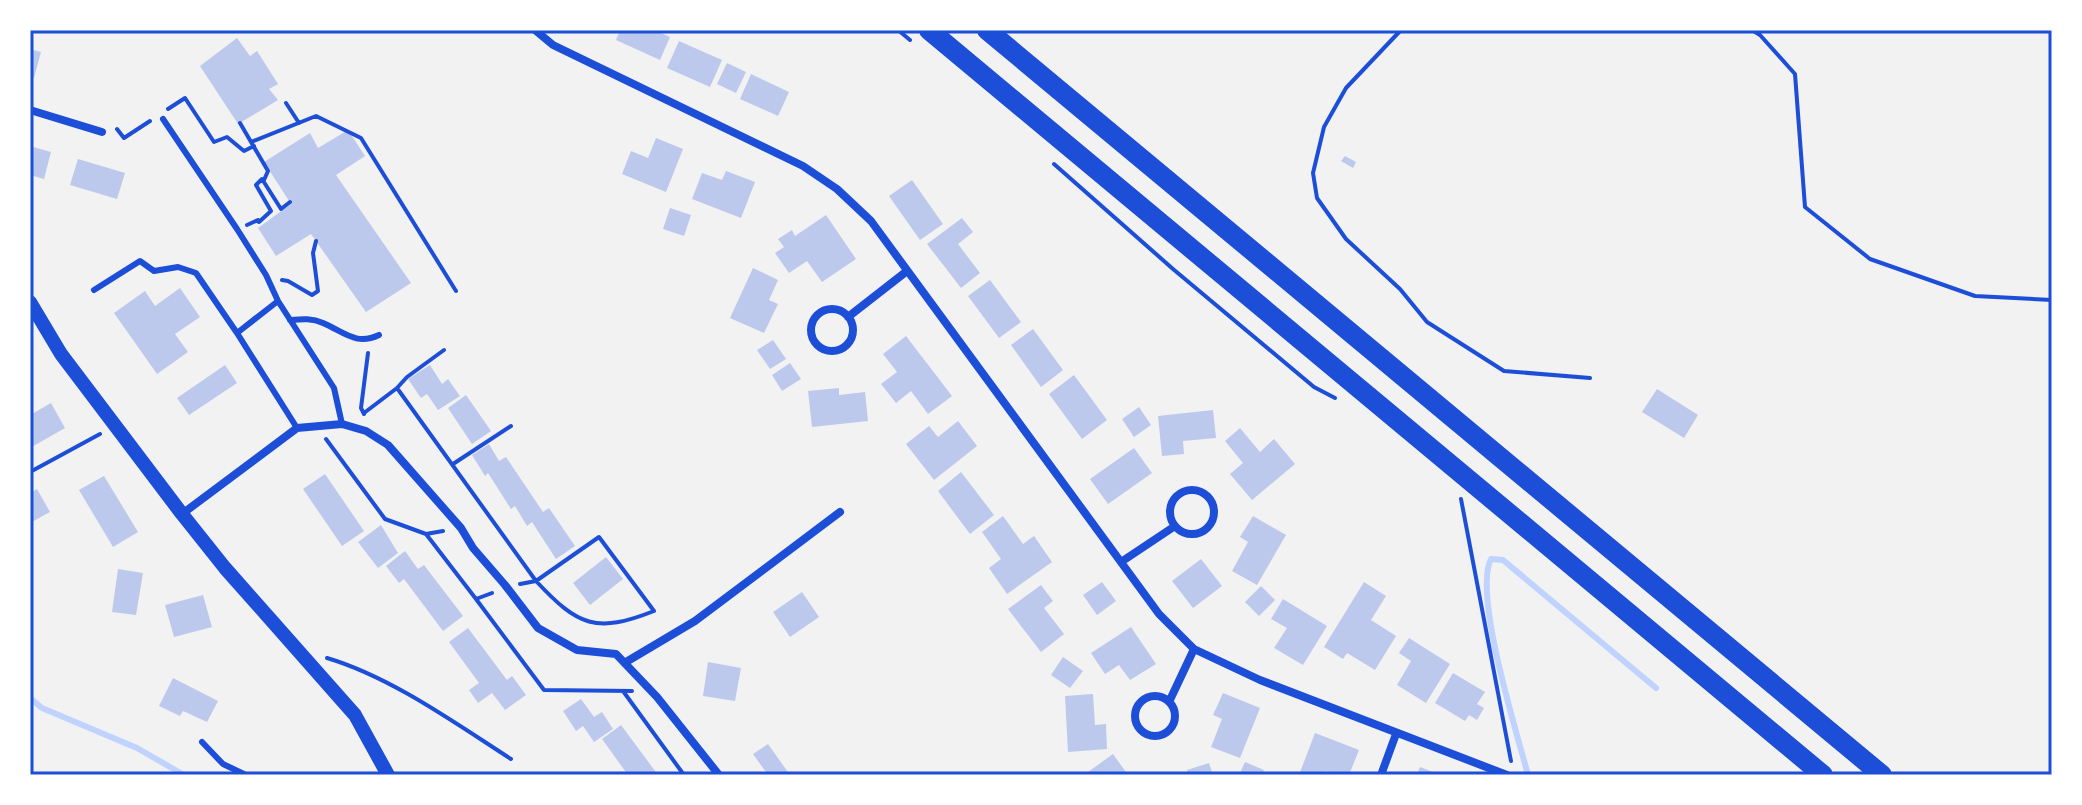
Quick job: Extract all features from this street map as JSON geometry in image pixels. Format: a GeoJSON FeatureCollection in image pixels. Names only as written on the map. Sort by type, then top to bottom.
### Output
{"type":"FeatureCollection","features":[{"type":"Feature","properties":{"kind":"highway"},"geometry":{"type":"LineString","coordinates":[[929,30],[1823,775]]}},
{"type":"Feature","properties":{"kind":"highway"},"geometry":{"type":"LineString","coordinates":[[987,30],[1882,775]]}},
{"type":"Feature","properties":{"kind":"street"},"geometry":{"type":"LineString","coordinates":[[535,30],[553,45],[803,166],[837,189],[871,221],[1159,614],[1194,649],[1260,680],[1507,775]]}},
{"type":"Feature","properties":{"kind":"street"},"geometry":{"type":"LineString","coordinates":[[30,110],[102,132]]}},
{"type":"Feature","properties":{"kind":"street"},"geometry":{"type":"LineString","coordinates":[[848,317],[907,271]]}},
{"type":"Feature","properties":{"kind":"street"},"geometry":{"type":"LineString","coordinates":[[30,302],[61,354],[182,514],[225,568],[355,715],[388,775]]}},
{"type":"Feature","properties":{"kind":"street"},"geometry":{"type":"LineString","coordinates":[[832,309],[848,317],[853,333],[844,347],[830,351],[819,346],[811,329],[817,315],[832,309]]}},
{"type":"Feature","properties":{"kind":"street"},"geometry":{"type":"LineString","coordinates":[[182,514],[297,428],[342,424],[366,431],[388,445],[461,528],[473,548],[538,628],[577,650],[616,654],[626,662],[719,775]]}},
{"type":"Feature","properties":{"kind":"street"},"geometry":{"type":"LineString","coordinates":[[1189,490],[1208,496],[1215,514],[1207,528],[1191,534],[1175,526],[1170,512],[1175,499],[1189,490]]}},
{"type":"Feature","properties":{"kind":"street"},"geometry":{"type":"LineString","coordinates":[[626,662],[695,621],[840,512]]}},
{"type":"Feature","properties":{"kind":"street"},"geometry":{"type":"LineString","coordinates":[[1121,562],[1175,526]]}},
{"type":"Feature","properties":{"kind":"street"},"geometry":{"type":"LineString","coordinates":[[1169,702],[1194,649]]}},
{"type":"Feature","properties":{"kind":"street"},"geometry":{"type":"LineString","coordinates":[[1153,697],[1169,702],[1175,715],[1169,731],[1154,736],[1139,729],[1136,711],[1143,700],[1153,697]]}},
{"type":"Feature","properties":{"kind":"street"},"geometry":{"type":"LineString","coordinates":[[1381,775],[1396,734]]}},
{"type":"Feature","properties":{"kind":"lane"},"geometry":{"type":"LineString","coordinates":[[163,119],[237,229],[278,301],[334,388],[342,424]]}},
{"type":"Feature","properties":{"kind":"lane"},"geometry":{"type":"LineString","coordinates":[[94,290],[140,261],[154,271],[178,267],[196,273],[297,428]]}},
{"type":"Feature","properties":{"kind":"lane"},"geometry":{"type":"LineString","coordinates":[[237,333],[278,301]]}},
{"type":"Feature","properties":{"kind":"lane"},"geometry":{"type":"LineString","coordinates":[[290,320],[307,318],[358,340],[369,340],[379,335]]}},
{"type":"Feature","properties":{"kind":"lane"},"geometry":{"type":"LineString","coordinates":[[202,742],[223,764],[246,775]]}},
{"type":"Feature","properties":{"kind":"path"},"geometry":{"type":"LineString","coordinates":[[1401,30],[1346,88],[1324,127],[1313,173],[1317,198],[1346,239],[1400,289],[1427,322],[1504,371],[1590,378]]}},
{"type":"Feature","properties":{"kind":"path"},"geometry":{"type":"LineString","coordinates":[[1752,30],[1795,74],[1805,207],[1870,259],[1975,296],[2052,300]]}},
{"type":"Feature","properties":{"kind":"path"},"geometry":{"type":"LineString","coordinates":[[286,103],[299,123]]}},
{"type":"Feature","properties":{"kind":"path"},"geometry":{"type":"LineString","coordinates":[[251,142],[316,116],[361,138],[456,291]]}},
{"type":"Feature","properties":{"kind":"path"},"geometry":{"type":"LineString","coordinates":[[240,123],[268,171],[263,181]]}},
{"type":"Feature","properties":{"kind":"path"},"geometry":{"type":"LineString","coordinates":[[237,229],[259,222],[271,211],[256,185],[263,181]]}},
{"type":"Feature","properties":{"kind":"path"},"geometry":{"type":"LineString","coordinates":[[263,181],[281,209],[290,202]]}},
{"type":"Feature","properties":{"kind":"path"},"geometry":{"type":"LineString","coordinates":[[268,280],[288,281],[312,295],[318,291],[313,253],[316,241]]}},
{"type":"Feature","properties":{"kind":"path"},"geometry":{"type":"LineString","coordinates":[[366,431],[361,408],[369,340]]}},
{"type":"Feature","properties":{"kind":"path"},"geometry":{"type":"LineString","coordinates":[[364,414],[444,350]]}},
{"type":"Feature","properties":{"kind":"path"},"geometry":{"type":"LineString","coordinates":[[397,388],[536,581],[552,597],[578,618],[602,625],[634,619],[654,611],[599,537],[536,581]]}},
{"type":"Feature","properties":{"kind":"path"},"geometry":{"type":"LineString","coordinates":[[30,472],[117,425]]}},
{"type":"Feature","properties":{"kind":"path"},"geometry":{"type":"LineString","coordinates":[[452,465],[511,426]]}},
{"type":"Feature","properties":{"kind":"path"},"geometry":{"type":"LineString","coordinates":[[318,428],[385,519],[426,534],[461,528]]}},
{"type":"Feature","properties":{"kind":"path"},"geometry":{"type":"LineString","coordinates":[[1461,499],[1514,775]]}},
{"type":"Feature","properties":{"kind":"path"},"geometry":{"type":"LineString","coordinates":[[426,534],[476,599]]}},
{"type":"Feature","properties":{"kind":"path"},"geometry":{"type":"LineString","coordinates":[[310,664],[328,657],[371,675],[454,722],[511,759]]}},
{"type":"Feature","properties":{"kind":"path"},"geometry":{"type":"LineString","coordinates":[[623,691],[684,775]]}},
{"type":"Feature","properties":{"kind":"building"},"geometry":{"type":"Polygon","coordinates":[[[620,30],[654,30],[670,37],[660,60],[616,40],[620,30]]]}},
{"type":"Feature","properties":{"kind":"building"},"geometry":{"type":"Polygon","coordinates":[[[237,38],[250,56],[257,51],[278,84],[269,89],[278,100],[238,124],[200,66],[237,38]]]}},
{"type":"Feature","properties":{"kind":"building"},"geometry":{"type":"Polygon","coordinates":[[[679,41],[722,60],[710,87],[667,68],[679,41]]]}},
{"type":"Feature","properties":{"kind":"building"},"geometry":{"type":"Polygon","coordinates":[[[30,49],[41,52],[34,78],[30,77],[30,49]]]}},
{"type":"Feature","properties":{"kind":"building"},"geometry":{"type":"Polygon","coordinates":[[[727,63],[746,72],[736,93],[717,84],[727,63]]]}},
{"type":"Feature","properties":{"kind":"building"},"geometry":{"type":"Polygon","coordinates":[[[751,74],[789,92],[778,116],[740,99],[751,74]]]}},
{"type":"Feature","properties":{"kind":"building"},"geometry":{"type":"Polygon","coordinates":[[[348,130],[365,156],[336,175],[411,283],[366,312],[311,234],[276,256],[258,228],[291,204],[264,162],[310,133],[318,148],[348,130]]]}},
{"type":"Feature","properties":{"kind":"building"},"geometry":{"type":"Polygon","coordinates":[[[656,138],[683,149],[666,192],[622,174],[631,151],[648,158],[656,138]]]}},
{"type":"Feature","properties":{"kind":"building"},"geometry":{"type":"Polygon","coordinates":[[[30,146],[51,152],[44,179],[30,175],[30,146]]]}},
{"type":"Feature","properties":{"kind":"building"},"geometry":{"type":"Polygon","coordinates":[[[1345,156],[1356,162],[1353,168],[1341,161],[1345,156]]]}},
{"type":"Feature","properties":{"kind":"building"},"geometry":{"type":"Polygon","coordinates":[[[78,159],[125,173],[117,199],[70,185],[78,159]]]}},
{"type":"Feature","properties":{"kind":"building"},"geometry":{"type":"Polygon","coordinates":[[[726,171],[755,182],[741,218],[692,199],[702,173],[722,180],[726,171]]]}},
{"type":"Feature","properties":{"kind":"building"},"geometry":{"type":"Polygon","coordinates":[[[912,180],[943,224],[920,240],[889,196],[912,180]]]}},
{"type":"Feature","properties":{"kind":"building"},"geometry":{"type":"Polygon","coordinates":[[[670,208],[691,215],[684,236],[663,229],[670,208]]]}},
{"type":"Feature","properties":{"kind":"building"},"geometry":{"type":"Polygon","coordinates":[[[826,215],[856,259],[822,282],[807,261],[789,273],[775,253],[784,247],[778,239],[792,230],[795,236],[826,215]]]}},
{"type":"Feature","properties":{"kind":"building"},"geometry":{"type":"Polygon","coordinates":[[[962,218],[973,232],[958,244],[980,273],[961,288],[927,244],[962,218]]]}},
{"type":"Feature","properties":{"kind":"building"},"geometry":{"type":"Polygon","coordinates":[[[753,268],[778,280],[769,300],[778,304],[764,333],[730,318],[753,268]]]}},
{"type":"Feature","properties":{"kind":"building"},"geometry":{"type":"Polygon","coordinates":[[[990,280],[1021,322],[999,338],[968,296],[990,280]]]}},
{"type":"Feature","properties":{"kind":"building"},"geometry":{"type":"Polygon","coordinates":[[[180,288],[200,317],[175,334],[188,352],[157,374],[114,313],[145,291],[155,306],[180,288]]]}},
{"type":"Feature","properties":{"kind":"building"},"geometry":{"type":"Polygon","coordinates":[[[1033,329],[1063,370],[1041,387],[1011,345],[1033,329]]]}},
{"type":"Feature","properties":{"kind":"building"},"geometry":{"type":"Polygon","coordinates":[[[906,336],[952,396],[928,414],[911,391],[896,403],[881,384],[897,372],[883,354],[906,336]]]}},
{"type":"Feature","properties":{"kind":"building"},"geometry":{"type":"Polygon","coordinates":[[[773,340],[786,359],[770,369],[757,350],[773,340]]]}},
{"type":"Feature","properties":{"kind":"building"},"geometry":{"type":"Polygon","coordinates":[[[790,363],[801,379],[782,391],[772,375],[790,363]]]}},
{"type":"Feature","properties":{"kind":"building"},"geometry":{"type":"Polygon","coordinates":[[[225,365],[237,383],[189,415],[177,398],[225,365]]]}},
{"type":"Feature","properties":{"kind":"building"},"geometry":{"type":"Polygon","coordinates":[[[430,365],[442,384],[448,379],[460,396],[438,410],[427,394],[421,398],[408,379],[430,365]]]}},
{"type":"Feature","properties":{"kind":"building"},"geometry":{"type":"Polygon","coordinates":[[[1074,375],[1107,420],[1082,439],[1049,394],[1074,375]]]}},
{"type":"Feature","properties":{"kind":"building"},"geometry":{"type":"Polygon","coordinates":[[[839,388],[839,395],[865,392],[868,421],[812,427],[808,391],[839,388]]]}},
{"type":"Feature","properties":{"kind":"building"},"geometry":{"type":"Polygon","coordinates":[[[1657,389],[1698,415],[1684,438],[1642,412],[1657,389]]]}},
{"type":"Feature","properties":{"kind":"building"},"geometry":{"type":"Polygon","coordinates":[[[466,395],[491,431],[472,444],[448,408],[466,395]]]}},
{"type":"Feature","properties":{"kind":"building"},"geometry":{"type":"Polygon","coordinates":[[[51,403],[65,428],[30,448],[30,415],[51,403]]]}},
{"type":"Feature","properties":{"kind":"building"},"geometry":{"type":"Polygon","coordinates":[[[1139,407],[1151,425],[1134,437],[1122,419],[1139,407]]]}},
{"type":"Feature","properties":{"kind":"building"},"geometry":{"type":"Polygon","coordinates":[[[1213,410],[1216,438],[1183,441],[1184,454],[1162,456],[1158,416],[1213,410]]]}},
{"type":"Feature","properties":{"kind":"building"},"geometry":{"type":"Polygon","coordinates":[[[958,421],[977,446],[934,480],[906,444],[929,426],[938,437],[958,421]]]}},
{"type":"Feature","properties":{"kind":"building"},"geometry":{"type":"Polygon","coordinates":[[[1240,428],[1260,452],[1274,439],[1295,464],[1252,500],[1230,474],[1243,463],[1225,441],[1240,428]]]}},
{"type":"Feature","properties":{"kind":"building"},"geometry":{"type":"Polygon","coordinates":[[[489,444],[499,461],[506,457],[543,512],[549,508],[575,546],[556,559],[532,522],[527,526],[515,506],[511,509],[488,473],[485,476],[472,455],[489,444]]]}},
{"type":"Feature","properties":{"kind":"building"},"geometry":{"type":"Polygon","coordinates":[[[1134,448],[1152,473],[1108,504],[1090,479],[1134,448]]]}},
{"type":"Feature","properties":{"kind":"building"},"geometry":{"type":"Polygon","coordinates":[[[961,472],[994,515],[970,534],[938,491],[961,472]]]}},
{"type":"Feature","properties":{"kind":"building"},"geometry":{"type":"Polygon","coordinates":[[[325,474],[364,531],[342,546],[303,489],[325,474]]]}},
{"type":"Feature","properties":{"kind":"building"},"geometry":{"type":"Polygon","coordinates":[[[104,476],[138,532],[113,547],[79,490],[104,476]]]}},
{"type":"Feature","properties":{"kind":"building"},"geometry":{"type":"Polygon","coordinates":[[[37,489],[50,512],[30,523],[30,493],[37,489]]]}},
{"type":"Feature","properties":{"kind":"building"},"geometry":{"type":"Polygon","coordinates":[[[1003,516],[1023,544],[1034,536],[1052,562],[1007,594],[989,568],[1001,559],[982,532],[1003,516]]]}},
{"type":"Feature","properties":{"kind":"building"},"geometry":{"type":"Polygon","coordinates":[[[1253,516],[1286,535],[1257,585],[1232,571],[1248,542],[1240,537],[1253,516]]]}},
{"type":"Feature","properties":{"kind":"building"},"geometry":{"type":"Polygon","coordinates":[[[381,525],[398,553],[378,568],[358,542],[381,525]]]}},
{"type":"Feature","properties":{"kind":"building"},"geometry":{"type":"Polygon","coordinates":[[[405,551],[418,569],[424,565],[463,616],[443,631],[404,579],[399,583],[386,566],[405,551]]]}},
{"type":"Feature","properties":{"kind":"building"},"geometry":{"type":"Polygon","coordinates":[[[606,557],[623,579],[590,605],[573,583],[606,557]]]}},
{"type":"Feature","properties":{"kind":"building"},"geometry":{"type":"Polygon","coordinates":[[[1201,559],[1222,586],[1193,608],[1172,581],[1201,559]]]}},
{"type":"Feature","properties":{"kind":"building"},"geometry":{"type":"Polygon","coordinates":[[[118,569],[143,573],[136,615],[112,612],[118,569]]]}},
{"type":"Feature","properties":{"kind":"building"},"geometry":{"type":"Polygon","coordinates":[[[1102,582],[1116,601],[1097,615],[1083,595],[1102,582]]]}},
{"type":"Feature","properties":{"kind":"building"},"geometry":{"type":"Polygon","coordinates":[[[1364,582],[1386,596],[1371,620],[1396,636],[1375,670],[1347,653],[1343,659],[1324,647],[1364,582]]]}},
{"type":"Feature","properties":{"kind":"building"},"geometry":{"type":"Polygon","coordinates":[[[1041,585],[1053,601],[1044,608],[1064,634],[1041,652],[1008,609],[1041,585]]]}},
{"type":"Feature","properties":{"kind":"building"},"geometry":{"type":"Polygon","coordinates":[[[1261,586],[1275,600],[1259,616],[1245,602],[1261,586]]]}},
{"type":"Feature","properties":{"kind":"building"},"geometry":{"type":"Polygon","coordinates":[[[802,592],[819,617],[790,637],[773,612],[802,592]]]}},
{"type":"Feature","properties":{"kind":"building"},"geometry":{"type":"Polygon","coordinates":[[[203,595],[212,627],[174,637],[165,605],[203,595]]]}},
{"type":"Feature","properties":{"kind":"building"},"geometry":{"type":"Polygon","coordinates":[[[1283,599],[1327,626],[1303,665],[1274,648],[1287,628],[1271,619],[1283,599]]]}},
{"type":"Feature","properties":{"kind":"building"},"geometry":{"type":"Polygon","coordinates":[[[1131,627],[1156,664],[1130,680],[1119,665],[1105,674],[1091,653],[1131,627]]]}},
{"type":"Feature","properties":{"kind":"building"},"geometry":{"type":"Polygon","coordinates":[[[468,628],[507,680],[512,676],[526,695],[505,710],[492,693],[478,703],[469,690],[479,683],[449,642],[468,628]]]}},
{"type":"Feature","properties":{"kind":"building"},"geometry":{"type":"Polygon","coordinates":[[[1409,638],[1450,664],[1426,703],[1397,685],[1411,661],[1399,653],[1409,638]]]}},
{"type":"Feature","properties":{"kind":"building"},"geometry":{"type":"Polygon","coordinates":[[[1063,657],[1083,671],[1070,688],[1051,675],[1063,657]]]}},
{"type":"Feature","properties":{"kind":"building"},"geometry":{"type":"Polygon","coordinates":[[[708,662],[741,668],[735,701],[703,696],[708,662]]]}},
{"type":"Feature","properties":{"kind":"building"},"geometry":{"type":"Polygon","coordinates":[[[1453,673],[1485,692],[1477,704],[1484,708],[1477,720],[1469,715],[1465,721],[1435,703],[1453,673]]]}},
{"type":"Feature","properties":{"kind":"building"},"geometry":{"type":"Polygon","coordinates":[[[173,678],[218,701],[207,722],[183,711],[180,716],[159,706],[173,678]]]}},
{"type":"Feature","properties":{"kind":"building"},"geometry":{"type":"Polygon","coordinates":[[[1223,693],[1260,708],[1240,758],[1211,747],[1222,719],[1213,715],[1223,693]]]}},
{"type":"Feature","properties":{"kind":"building"},"geometry":{"type":"Polygon","coordinates":[[[1093,694],[1095,725],[1106,724],[1107,749],[1068,752],[1065,696],[1093,694]]]}},
{"type":"Feature","properties":{"kind":"building"},"geometry":{"type":"Polygon","coordinates":[[[581,699],[594,717],[602,712],[613,729],[594,742],[583,726],[576,731],[563,711],[581,699]]]}},
{"type":"Feature","properties":{"kind":"building"},"geometry":{"type":"Polygon","coordinates":[[[621,725],[658,775],[628,775],[602,739],[621,725]]]}},
{"type":"Feature","properties":{"kind":"building"},"geometry":{"type":"Polygon","coordinates":[[[1315,733],[1359,750],[1349,775],[1325,771],[1324,775],[1299,775],[1315,733]]]}},
{"type":"Feature","properties":{"kind":"building"},"geometry":{"type":"Polygon","coordinates":[[[768,744],[790,775],[768,775],[753,754],[768,744]]]}},
{"type":"Feature","properties":{"kind":"building"},"geometry":{"type":"Polygon","coordinates":[[[1113,754],[1128,775],[1090,775],[1088,772],[1113,754]]]}},
{"type":"Feature","properties":{"kind":"building"},"geometry":{"type":"Polygon","coordinates":[[[1245,762],[1264,770],[1262,775],[1239,775],[1245,762]]]}},
{"type":"Feature","properties":{"kind":"building"},"geometry":{"type":"Polygon","coordinates":[[[1209,763],[1213,775],[1188,775],[1187,770],[1209,763]]]}},
{"type":"Feature","properties":{"kind":"building"},"geometry":{"type":"Polygon","coordinates":[[[1420,767],[1441,775],[1417,775],[1420,767]]]}},
{"type":"Feature","properties":{"kind":"waterway"},"geometry":{"type":"LineString","coordinates":[[1528,775],[1492,632],[1487,577],[1491,559],[1503,560],[1656,688]]}},
{"type":"Feature","properties":{"kind":"waterway"},"geometry":{"type":"LineString","coordinates":[[30,698],[42,708],[137,748],[184,775]]}}]}
